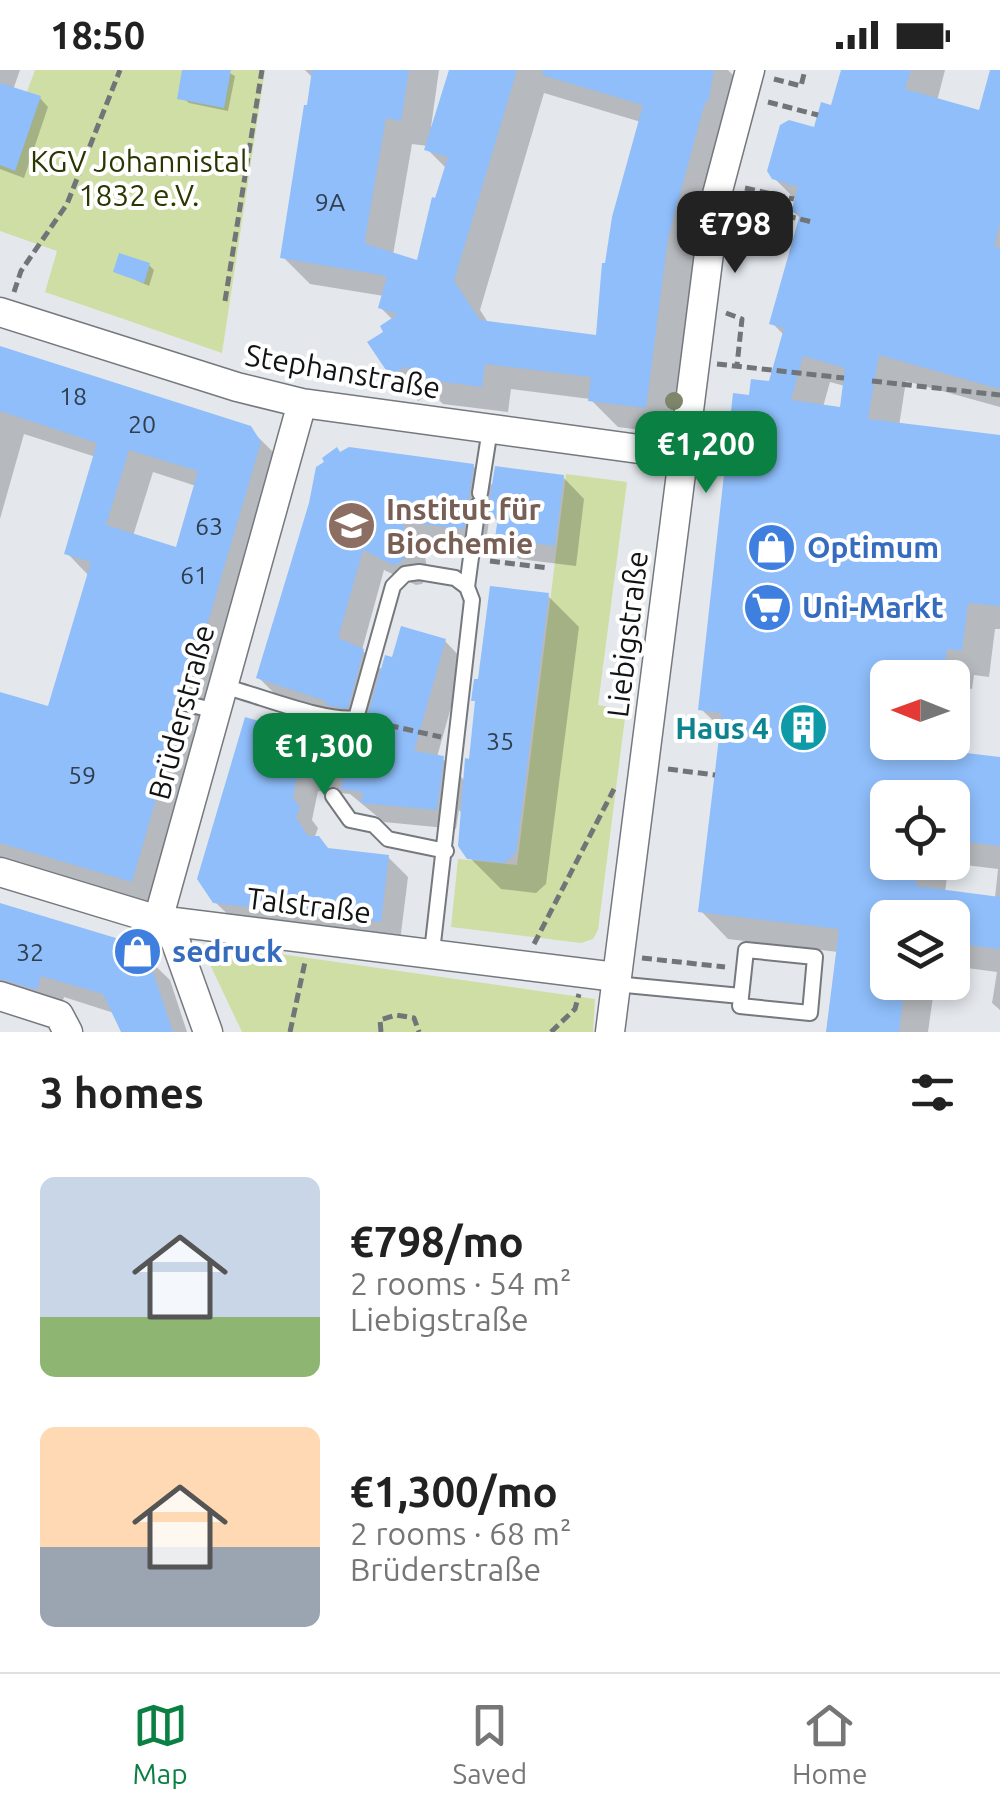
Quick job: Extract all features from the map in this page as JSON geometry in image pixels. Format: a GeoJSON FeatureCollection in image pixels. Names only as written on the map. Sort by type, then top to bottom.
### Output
{"type":"FeatureCollection","features":[{"type":"Feature","properties":{"kind":"street","name":"Liebigstraße"},"geometry":{"type":"LineString","coordinates":[[610,1032],[716,198],[762,74]]}},
{"type":"Feature","properties":{"kind":"street","name":"Stephanstraße"},"geometry":{"type":"LineString","coordinates":[[3,313],[302,403],[682,455]]}},
{"type":"Feature","properties":{"kind":"street","name":"Brüderstraße"},"geometry":{"type":"LineString","coordinates":[[158,920],[302,403]]}},
{"type":"Feature","properties":{"kind":"street","name":"Talstraße"},"geometry":{"type":"LineString","coordinates":[[0,872],[158,920],[586,972],[616,981]]}},
{"type":"Feature","properties":{"kind":"street"},"geometry":{"type":"LineString","coordinates":[[158,920],[175,940],[208,1032]]}},
{"type":"Feature","properties":{"kind":"street"},"geometry":{"type":"LineString","coordinates":[[0,996],[59,1014],[68,1032]]}},
{"type":"Feature","properties":{"kind":"lane"},"geometry":{"type":"LineString","coordinates":[[432,952],[472,600],[467,587],[490,430]]}},
{"type":"Feature","properties":{"kind":"lane"},"geometry":{"type":"LineString","coordinates":[[184,703],[219,698],[345,720],[356,718],[393,586],[405,574],[420,572],[455,578],[467,587]]}},
{"type":"Feature","properties":{"kind":"lane"},"geometry":{"type":"LineString","coordinates":[[332,796],[350,820],[374,826],[388,840],[446,851]]}},
{"type":"Feature","properties":{"kind":"lane"},"geometry":{"type":"LineString","coordinates":[[746,950],[815,957],[810,1012],[740,1006],[741,996],[746,950]]}},
{"type":"Feature","properties":{"kind":"lane"},"geometry":{"type":"LineString","coordinates":[[616,981],[741,996]]}},
{"type":"Feature","properties":{"kind":"path"},"geometry":{"type":"LineString","coordinates":[[3,313],[21,271],[67,204],[120,70]]}},
{"type":"Feature","properties":{"kind":"path"},"geometry":{"type":"LineString","coordinates":[[225,300],[262,70]]}},
{"type":"Feature","properties":{"kind":"path"},"geometry":{"type":"LineString","coordinates":[[762,74],[800,86],[805,70]]}},
{"type":"Feature","properties":{"kind":"path"},"geometry":{"type":"LineString","coordinates":[[768,102],[818,114]]}},
{"type":"Feature","properties":{"kind":"path"},"geometry":{"type":"LineString","coordinates":[[745,188],[794,199]]}},
{"type":"Feature","properties":{"kind":"path"},"geometry":{"type":"LineString","coordinates":[[742,204],[812,222]]}},
{"type":"Feature","properties":{"kind":"path"},"geometry":{"type":"LineString","coordinates":[[730,315],[742,319],[737,366]]}},
{"type":"Feature","properties":{"kind":"path"},"geometry":{"type":"LineString","coordinates":[[727,364],[844,378]]}},
{"type":"Feature","properties":{"kind":"path"},"geometry":{"type":"LineString","coordinates":[[872,381],[1000,396]]}},
{"type":"Feature","properties":{"kind":"path"},"geometry":{"type":"LineString","coordinates":[[472,558],[549,568]]}},
{"type":"Feature","properties":{"kind":"path"},"geometry":{"type":"LineString","coordinates":[[356,718],[454,740]]}},
{"type":"Feature","properties":{"kind":"path"},"geometry":{"type":"LineString","coordinates":[[688,772],[715,775]]}},
{"type":"Feature","properties":{"kind":"path"},"geometry":{"type":"LineString","coordinates":[[524,964],[622,774]]}},
{"type":"Feature","properties":{"kind":"path"},"geometry":{"type":"LineString","coordinates":[[290,1032],[311,939]]}},
{"type":"Feature","properties":{"kind":"path"},"geometry":{"type":"LineString","coordinates":[[666,960],[711,966]]}},
{"type":"Feature","properties":{"kind":"path"},"geometry":{"type":"LineString","coordinates":[[551,1032],[575,1009],[586,972]]}},
{"type":"Feature","properties":{"kind":"path"},"geometry":{"type":"LineString","coordinates":[[381,1032],[380,1020],[396,1015],[414,1018],[420,1032]]}},
{"type":"Feature","properties":{"kind":"green space","name":"KGV Johannistal 1832 e.V."},"geometry":{"type":"Polygon","coordinates":[[[35,70],[265,70],[222,353],[45,292],[57,251],[0,231],[0,165],[35,70]]]}},
{"type":"Feature","properties":{"kind":"green space"},"geometry":{"type":"Polygon","coordinates":[[[566,474],[627,482],[598,705],[626,710],[598,930],[593,939],[581,943],[451,927],[458,859],[517,865],[566,474]]]}},
{"type":"Feature","properties":{"kind":"green space"},"geometry":{"type":"Polygon","coordinates":[[[224,946],[595,999],[593,1032],[242,1032],[206,956],[224,946]]]}},
{"type":"Feature","properties":{"kind":"building"},"geometry":{"type":"Polygon","coordinates":[[[182,70],[231,70],[224,108],[177,99],[182,70]]]}},
{"type":"Feature","properties":{"kind":"building"},"geometry":{"type":"Polygon","coordinates":[[[312,70],[409,70],[401,121],[386,118],[365,239],[366,244],[417,260],[432,197],[435,198],[448,157],[424,150],[449,70],[517,70],[454,281],[480,320],[596,335],[602,263],[643,105],[542,75],[543,70],[714,70],[668,238],[646,408],[588,401],[591,377],[485,364],[482,387],[414,378],[406,366],[390,376],[367,342],[383,332],[380,326],[398,314],[378,308],[387,276],[280,258],[312,70]]]}},
{"type":"Feature","properties":{"kind":"building"},"geometry":{"type":"Polygon","coordinates":[[[841,70],[911,70],[905,89],[979,110],[990,70],[1000,70],[1000,223],[994,246],[1000,248],[1000,389],[879,355],[868,419],[1000,435],[1000,606],[968,603],[962,651],[947,649],[945,660],[870,660],[870,760],[970,760],[970,753],[1000,757],[1000,846],[970,842],[970,780],[870,780],[870,880],[917,880],[916,886],[1000,897],[1000,949],[970,945],[970,900],[870,900],[870,1000],[903,1000],[899,1032],[826,1032],[839,929],[698,912],[722,713],[698,710],[733,393],[749,395],[751,379],[769,381],[784,328],[769,324],[800,214],[791,212],[798,187],[772,179],[767,171],[780,125],[789,120],[814,127],[821,102],[831,105],[841,70]],[[803,356],[791,400],[840,407],[845,368],[803,356]]]}},
{"type":"Feature","properties":{"kind":"building"},"geometry":{"type":"Polygon","coordinates":[[[0,83],[41,96],[15,171],[0,165],[0,83]]]}},
{"type":"Feature","properties":{"kind":"building"},"geometry":{"type":"Polygon","coordinates":[[[119,253],[150,263],[144,283],[113,272],[119,253]]]}},
{"type":"Feature","properties":{"kind":"building"},"geometry":{"type":"Polygon","coordinates":[[[0,346],[251,426],[261,442],[187,693],[180,693],[174,700],[174,707],[181,713],[132,882],[0,843],[0,692],[48,706],[91,562],[64,554],[97,443],[0,411],[0,346]],[[129,450],[106,525],[176,547],[198,471],[129,450]]]}},
{"type":"Feature","properties":{"kind":"building","name":"Institut für Biochemie"},"geometry":{"type":"Polygon","coordinates":[[[337,447],[340,452],[349,447],[474,464],[464,529],[403,522],[408,553],[393,565],[363,550],[338,638],[364,649],[348,708],[326,705],[326,701],[256,678],[309,503],[316,467],[337,447]]]}},
{"type":"Feature","properties":{"kind":"building"},"geometry":{"type":"Polygon","coordinates":[[[495,466],[564,475],[555,546],[495,538],[498,517],[487,515],[495,466]]]}},
{"type":"Feature","properties":{"kind":"building"},"geometry":{"type":"Polygon","coordinates":[[[490,586],[549,593],[516,853],[504,863],[467,859],[458,846],[465,758],[469,759],[475,701],[471,701],[474,679],[478,679],[490,586]]]}},
{"type":"Feature","properties":{"kind":"building"},"geometry":{"type":"Polygon","coordinates":[[[401,626],[446,639],[414,751],[444,756],[437,810],[361,803],[363,792],[341,789],[343,777],[298,772],[293,798],[300,807],[296,817],[308,836],[319,836],[328,848],[389,855],[381,922],[213,903],[197,879],[245,717],[321,739],[323,726],[362,727],[385,655],[392,657],[401,626]]]}},
{"type":"Feature","properties":{"kind":"building"},"geometry":{"type":"Polygon","coordinates":[[[0,903],[129,942],[147,954],[173,1032],[121,1032],[103,994],[41,976],[37,990],[0,979],[0,903]]]}},
{"type":"Feature","properties":{"kind":"place","name":"Institut für Biochemie"},"geometry":{"type":"Point","coordinates":[351,526]}},
{"type":"Feature","properties":{"kind":"place","name":"Optimum"},"geometry":{"type":"Point","coordinates":[772,547]}},
{"type":"Feature","properties":{"kind":"place","name":"Uni-Markt"},"geometry":{"type":"Point","coordinates":[767,607]}},
{"type":"Feature","properties":{"kind":"place","name":"Haus 4"},"geometry":{"type":"Point","coordinates":[804,728]}},
{"type":"Feature","properties":{"kind":"place","name":"sedruck"},"geometry":{"type":"Point","coordinates":[137,951]}}]}
